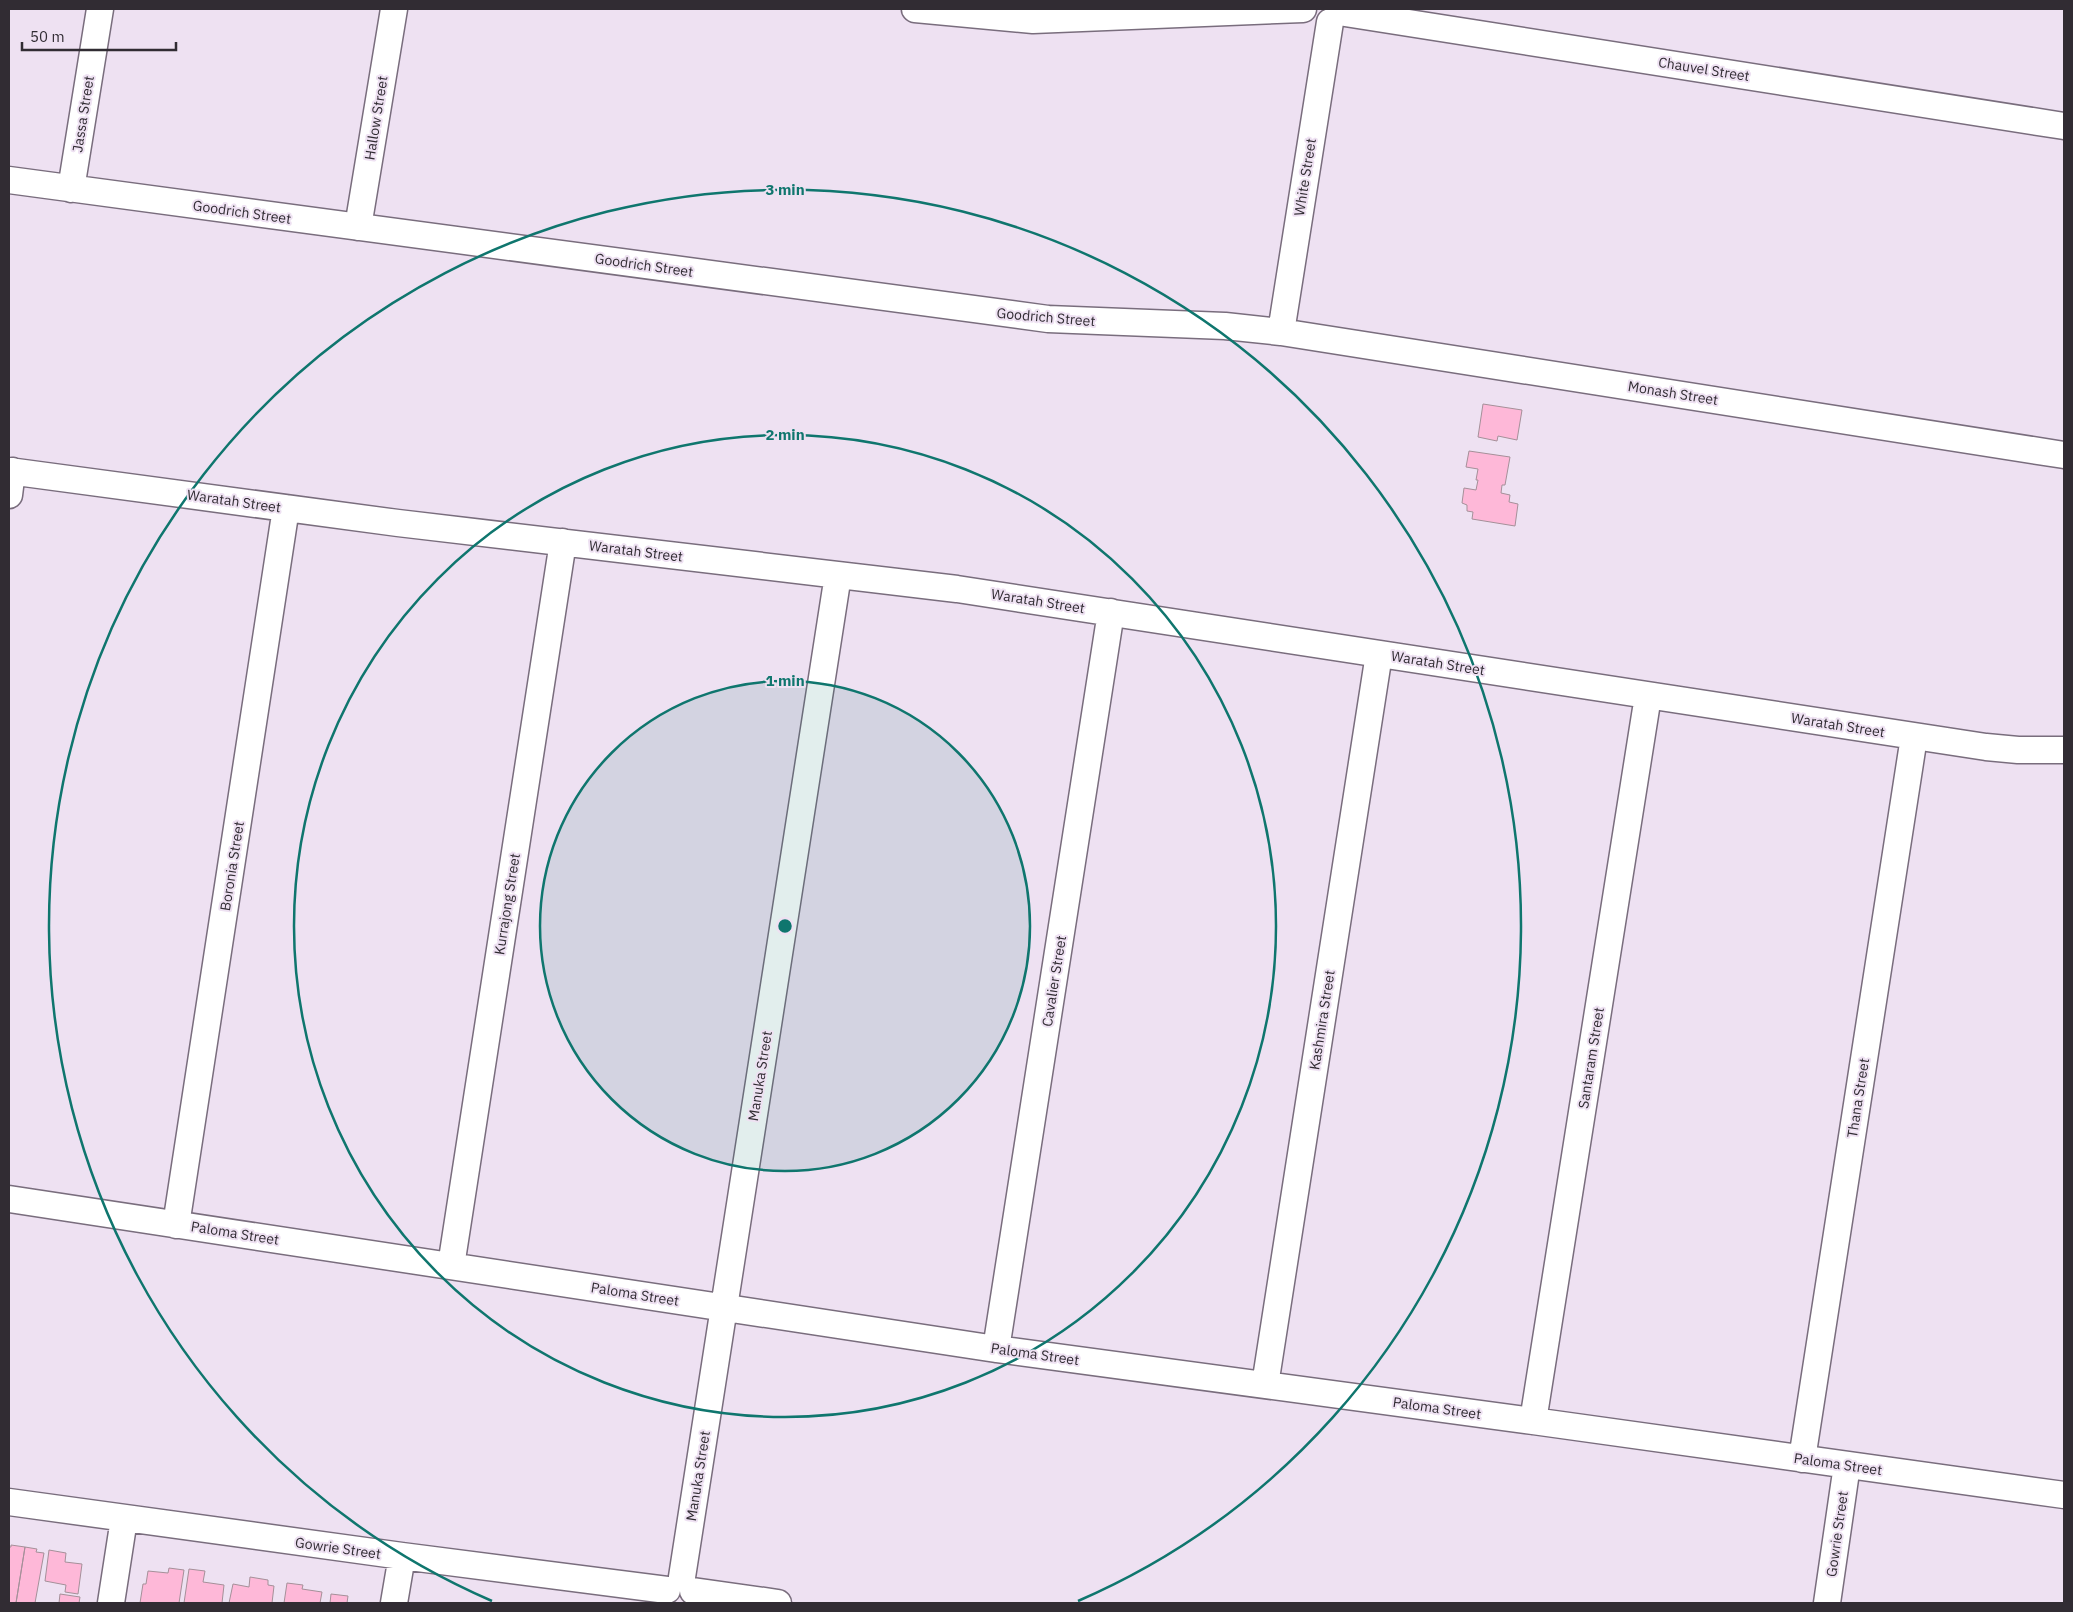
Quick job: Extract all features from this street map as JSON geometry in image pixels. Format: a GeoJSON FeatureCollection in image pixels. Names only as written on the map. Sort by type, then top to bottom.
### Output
{"type":"FeatureCollection","features":[{"type":"Feature","properties":{"kind":"street","name":"Jassa Street"},"geometry":{"type":"LineString","coordinates":[[71,189],[100,9]]}},
{"type":"Feature","properties":{"kind":"street","name":"Hallow Street"},"geometry":{"type":"LineString","coordinates":[[358,227],[394,9]]}},
{"type":"Feature","properties":{"kind":"street"},"geometry":{"type":"LineString","coordinates":[[915,9],[969,12],[1033,20],[1302,9]]}},
{"type":"Feature","properties":{"kind":"street","name":"Chauvel Street"},"geometry":{"type":"LineString","coordinates":[[1334,13],[2064,126]]}},
{"type":"Feature","properties":{"kind":"street","name":"White Street"},"geometry":{"type":"LineString","coordinates":[[1281,332],[1334,13]]}},
{"type":"Feature","properties":{"kind":"street","name":"Goodrich Street"},"geometry":{"type":"LineString","coordinates":[[9,180],[1048,319],[1225,326],[1281,332]]}},
{"type":"Feature","properties":{"kind":"street","name":"Monash Street"},"geometry":{"type":"LineString","coordinates":[[1281,332],[2064,455]]}},
{"type":"Feature","properties":{"kind":"street","name":"Waratah Street"},"geometry":{"type":"LineString","coordinates":[[10,479],[286,508],[958,589],[1986,748],[2064,750]]}},
{"type":"Feature","properties":{"kind":"street","name":"Boronia Street"},"geometry":{"type":"LineString","coordinates":[[176,1224],[286,508]]}},
{"type":"Feature","properties":{"kind":"street","name":"Kurrajong Street"},"geometry":{"type":"LineString","coordinates":[[451,1266],[563,542]]}},
{"type":"Feature","properties":{"kind":"street","name":"Manuka Street"},"geometry":{"type":"LineString","coordinates":[[680,1593],[838,575]]}},
{"type":"Feature","properties":{"kind":"street","name":"Cavalier Street"},"geometry":{"type":"LineString","coordinates":[[996,1349],[1111,612]]}},
{"type":"Feature","properties":{"kind":"street","name":"Kashmira Street"},"geometry":{"type":"LineString","coordinates":[[1265,1386],[1379,654]]}},
{"type":"Feature","properties":{"kind":"street","name":"Santaram Street"},"geometry":{"type":"LineString","coordinates":[[1533,1421],[1648,696]]}},
{"type":"Feature","properties":{"kind":"street","name":"Thana Street"},"geometry":{"type":"LineString","coordinates":[[1802,1459],[1914,737]]}},
{"type":"Feature","properties":{"kind":"street","name":"Paloma Street"},"geometry":{"type":"LineString","coordinates":[[9,1199],[996,1349],[2064,1495]]}},
{"type":"Feature","properties":{"kind":"street","name":"Gowrie Street"},"geometry":{"type":"LineString","coordinates":[[1826,1603],[1847,1465]]}},
{"type":"Feature","properties":{"kind":"street","name":"Gowrie Street"},"geometry":{"type":"LineString","coordinates":[[9,1502],[680,1593],[778,1603]]}},
{"type":"Feature","properties":{"kind":"street"},"geometry":{"type":"LineString","coordinates":[[111,1603],[124,1518]]}},
{"type":"Feature","properties":{"kind":"street"},"geometry":{"type":"LineString","coordinates":[[394,1603],[402,1556]]}},
{"type":"Feature","properties":{"kind":"building"},"geometry":{"type":"Polygon","coordinates":[[[1483,404],[1522,410],[1517,440],[1498,436],[1497,441],[1478,437],[1483,404]]]}},
{"type":"Feature","properties":{"kind":"building"},"geometry":{"type":"Polygon","coordinates":[[[1469,451],[1510,457],[1505,485],[1502,485],[1501,493],[1510,495],[1509,502],[1518,504],[1515,526],[1472,519],[1473,512],[1467,511],[1467,505],[1462,503],[1464,488],[1476,490],[1478,480],[1476,480],[1478,469],[1466,467],[1469,451]]]}},
{"type":"Feature","properties":{"kind":"building"},"geometry":{"type":"Polygon","coordinates":[[[11,1545],[25,1547],[16,1603],[9,1603],[9,1547],[11,1545]]]}},
{"type":"Feature","properties":{"kind":"building"},"geometry":{"type":"Polygon","coordinates":[[[25,1547],[37,1549],[36,1552],[44,1553],[35,1603],[16,1603],[25,1547]]]}},
{"type":"Feature","properties":{"kind":"building"},"geometry":{"type":"Polygon","coordinates":[[[49,1550],[66,1553],[65,1562],[82,1564],[78,1594],[65,1592],[66,1585],[45,1581],[49,1550]]]}},
{"type":"Feature","properties":{"kind":"building"},"geometry":{"type":"Polygon","coordinates":[[[169,1568],[184,1570],[179,1603],[140,1603],[143,1584],[146,1584],[148,1571],[168,1573],[169,1568]]]}},
{"type":"Feature","properties":{"kind":"building"},"geometry":{"type":"Polygon","coordinates":[[[189,1569],[205,1571],[203,1582],[224,1585],[222,1603],[184,1603],[189,1569]]]}},
{"type":"Feature","properties":{"kind":"building"},"geometry":{"type":"Polygon","coordinates":[[[250,1577],[268,1580],[268,1585],[274,1586],[272,1603],[229,1603],[233,1584],[249,1587],[250,1577]]]}},
{"type":"Feature","properties":{"kind":"building"},"geometry":{"type":"Polygon","coordinates":[[[287,1583],[303,1585],[302,1589],[322,1592],[320,1603],[284,1603],[287,1583]]]}},
{"type":"Feature","properties":{"kind":"building"},"geometry":{"type":"Polygon","coordinates":[[[60,1594],[80,1597],[79,1603],[59,1603],[60,1594]]]}},
{"type":"Feature","properties":{"kind":"building"},"geometry":{"type":"Polygon","coordinates":[[[331,1594],[348,1596],[347,1603],[330,1603],[331,1594]]]}}]}
